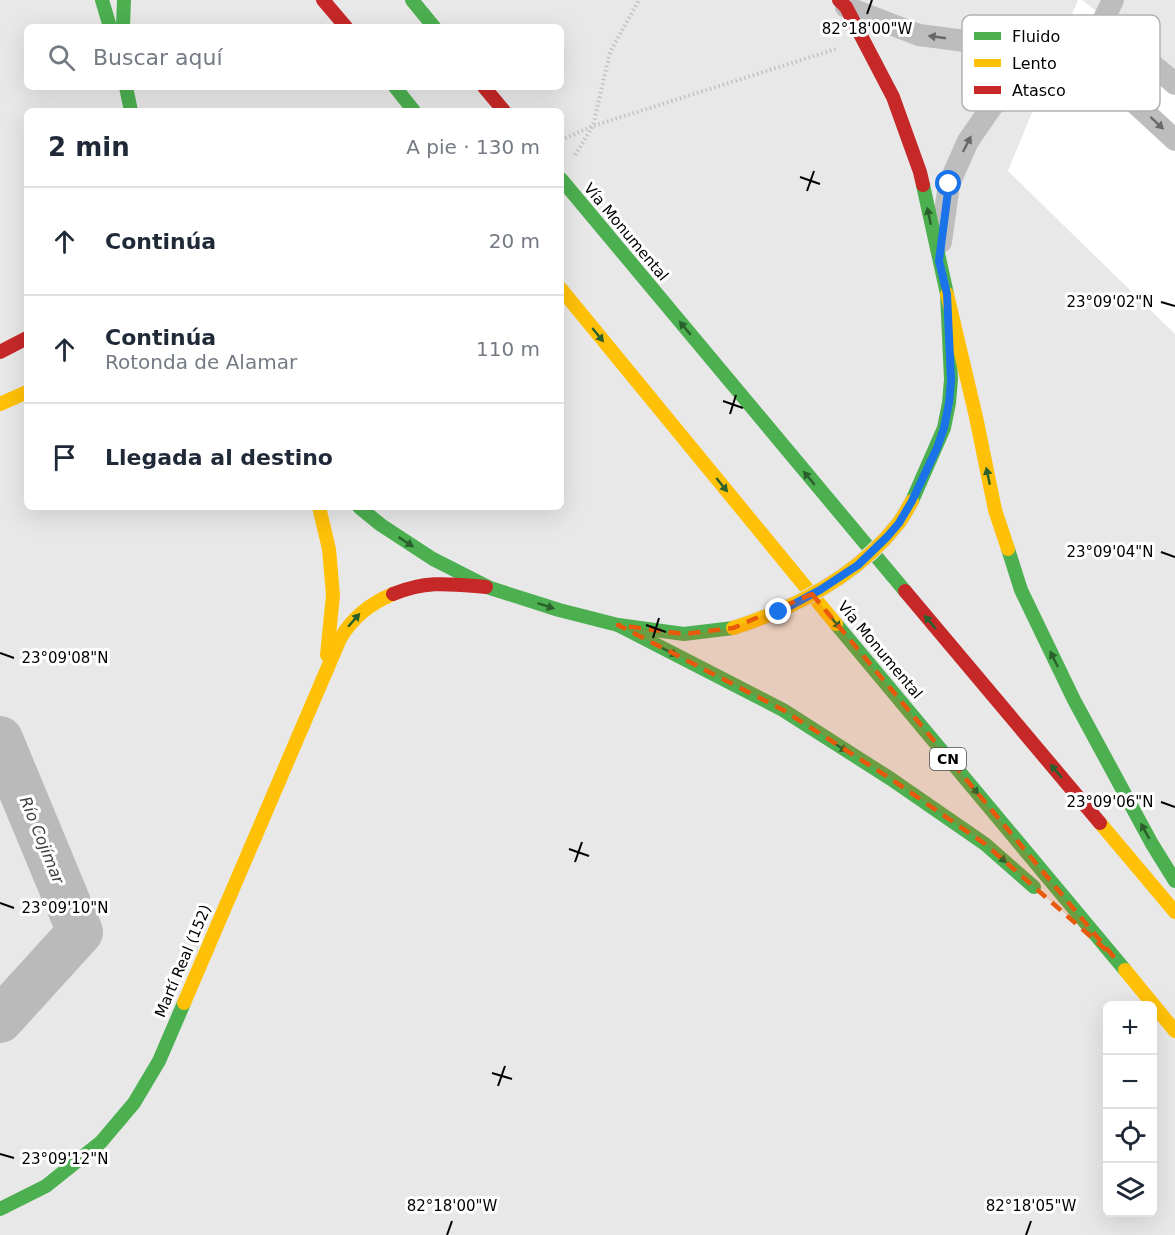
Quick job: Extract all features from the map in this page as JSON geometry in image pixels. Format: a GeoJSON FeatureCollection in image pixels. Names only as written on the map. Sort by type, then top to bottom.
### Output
{"type":"FeatureCollection","features":[{"type":"Feature","properties":{"kind":"main road"},"geometry":{"type":"LineString","coordinates":[[102,0],[109,24]]}},
{"type":"Feature","properties":{"kind":"main road"},"geometry":{"type":"LineString","coordinates":[[123,24],[124,0]]}},
{"type":"Feature","properties":{"kind":"main road"},"geometry":{"type":"LineString","coordinates":[[323,0],[343,24]]}},
{"type":"Feature","properties":{"kind":"main road"},"geometry":{"type":"LineString","coordinates":[[412,0],[432,24]]}},
{"type":"Feature","properties":{"kind":"main road"},"geometry":{"type":"LineString","coordinates":[[842,4],[893,97],[920,172],[994,510],[1021,590],[1074,700],[1152,844],[1175,881]]}},
{"type":"Feature","properties":{"kind":"main road"},"geometry":{"type":"LineString","coordinates":[[127,90],[130,108]]}},
{"type":"Feature","properties":{"kind":"main road"},"geometry":{"type":"LineString","coordinates":[[397,90],[412,108]]}},
{"type":"Feature","properties":{"kind":"main road"},"geometry":{"type":"LineString","coordinates":[[486,90],[502,108]]}},
{"type":"Feature","properties":{"kind":"main road","name":"Vía Monumental"},"geometry":{"type":"LineString","coordinates":[[564,183],[847,524],[1175,912]]}},
{"type":"Feature","properties":{"kind":"main road","name":"Vía Monumental"},"geometry":{"type":"LineString","coordinates":[[564,293],[1175,1031]]}},
{"type":"Feature","properties":{"kind":"main road"},"geometry":{"type":"LineString","coordinates":[[363,510],[381,525],[433,559],[490,588],[559,610],[618,625],[684,634],[733,628],[779,612],[820,590],[858,565],[899,523],[912,501],[944,428],[949,403],[951,380],[947,294]]}},
{"type":"Feature","properties":{"kind":"main road"},"geometry":{"type":"LineString","coordinates":[[0,352],[24,340]]}},
{"type":"Feature","properties":{"kind":"main road"},"geometry":{"type":"LineString","coordinates":[[0,404],[24,393]]}},
{"type":"Feature","properties":{"kind":"main road","name":"Martí Real (152)"},"geometry":{"type":"LineString","coordinates":[[320,510],[329,549],[333,595],[326,671]]}},
{"type":"Feature","properties":{"kind":"main road","name":"Martí Real (152)"},"geometry":{"type":"LineString","coordinates":[[0,1209],[56,1179],[101,1142],[134,1103],[159,1061],[345,630],[360,612],[385,597],[412,588],[440,583],[490,588]]}},
{"type":"Feature","properties":{"kind":"main road"},"geometry":{"type":"LineString","coordinates":[[618,625],[783,710],[891,779],[985,844],[1113,956]]}},
{"type":"Feature","properties":{"kind":"street"},"geometry":{"type":"LineString","coordinates":[[1106,15],[1113,0]]}},
{"type":"Feature","properties":{"kind":"street"},"geometry":{"type":"LineString","coordinates":[[842,4],[919,35],[962,41]]}},
{"type":"Feature","properties":{"kind":"street"},"geometry":{"type":"LineString","coordinates":[[1160,71],[1175,84]]}},
{"type":"Feature","properties":{"kind":"street"},"geometry":{"type":"LineString","coordinates":[[939,261],[949,184],[968,141],[989,111]]}},
{"type":"Feature","properties":{"kind":"street"},"geometry":{"type":"LineString","coordinates":[[1144,111],[1175,140]]}},
{"type":"Feature","properties":{"kind":"path"},"geometry":{"type":"LineString","coordinates":[[574,156],[593,126],[610,52],[639,0]]}},
{"type":"Feature","properties":{"kind":"path"},"geometry":{"type":"LineString","coordinates":[[564,139],[593,126],[863,40]]}},
{"type":"Feature","properties":{"kind":"highlighted area"},"geometry":{"type":"Polygon","coordinates":[[[812,594],[1113,956],[985,844],[891,779],[783,710],[618,625],[684,634],[733,628],[812,594]]]}},
{"type":"Feature","properties":{"kind":"shaded area"},"geometry":{"type":"Polygon","coordinates":[[[0,0],[1078,0],[1072,15],[962,15],[962,111],[1033,111],[1008,171],[1175,334],[1175,1235],[0,1235],[0,0]]]}},
{"type":"Feature","properties":{"kind":"shaded area"},"geometry":{"type":"Polygon","coordinates":[[[1082,0],[1175,0],[1175,70],[1160,59],[1160,15],[1102,15],[1082,0]]]}},
{"type":"Feature","properties":{"kind":"waterway","name":"Río Cojímar"},"geometry":{"type":"LineString","coordinates":[[0,739],[80,932],[0,1020]]}},
{"type":"Feature","properties":{"kind":"traffic: fast"},"geometry":{"type":"LineString","coordinates":[[102,0],[109,24]]}},
{"type":"Feature","properties":{"kind":"traffic: fast"},"geometry":{"type":"LineString","coordinates":[[123,24],[124,0]]}},
{"type":"Feature","properties":{"kind":"traffic: fast"},"geometry":{"type":"LineString","coordinates":[[412,0],[432,24]]}},
{"type":"Feature","properties":{"kind":"traffic: fast"},"geometry":{"type":"LineString","coordinates":[[127,90],[130,108]]}},
{"type":"Feature","properties":{"kind":"traffic: fast"},"geometry":{"type":"LineString","coordinates":[[397,90],[412,108]]}},
{"type":"Feature","properties":{"kind":"traffic: fast"},"geometry":{"type":"LineString","coordinates":[[564,183],[905,591]]}},
{"type":"Feature","properties":{"kind":"traffic: fast"},"geometry":{"type":"LineString","coordinates":[[912,501],[944,428],[951,379],[947,294],[923,185]]}},
{"type":"Feature","properties":{"kind":"traffic: fast"},"geometry":{"type":"LineString","coordinates":[[363,510],[381,525],[433,559],[490,588],[559,610],[618,625],[684,634],[733,628]]}},
{"type":"Feature","properties":{"kind":"traffic: fast"},"geometry":{"type":"LineString","coordinates":[[1008,549],[1021,590],[1074,700],[1152,844],[1175,881]]}},
{"type":"Feature","properties":{"kind":"traffic: fast"},"geometry":{"type":"LineString","coordinates":[[836,624],[1125,970]]}},
{"type":"Feature","properties":{"kind":"traffic: fast"},"geometry":{"type":"LineString","coordinates":[[618,625],[783,710],[891,779],[985,844],[1034,887]]}},
{"type":"Feature","properties":{"kind":"traffic: fast"},"geometry":{"type":"LineString","coordinates":[[0,1209],[46,1186],[101,1142],[134,1103],[159,1061],[184,1003]]}},
{"type":"Feature","properties":{"kind":"traffic: slow"},"geometry":{"type":"LineString","coordinates":[[564,293],[836,624]]}},
{"type":"Feature","properties":{"kind":"traffic: slow"},"geometry":{"type":"LineString","coordinates":[[947,294],[995,510],[1008,549]]}},
{"type":"Feature","properties":{"kind":"traffic: slow"},"geometry":{"type":"LineString","coordinates":[[0,404],[24,393]]}},
{"type":"Feature","properties":{"kind":"traffic: slow"},"geometry":{"type":"LineString","coordinates":[[733,628],[779,611],[843,575],[881,544],[912,501]]}},
{"type":"Feature","properties":{"kind":"traffic: slow"},"geometry":{"type":"LineString","coordinates":[[320,510],[329,549],[333,595],[327,655]]}},
{"type":"Feature","properties":{"kind":"traffic: slow"},"geometry":{"type":"LineString","coordinates":[[184,1003],[340,639],[350,624],[363,612],[393,594]]}},
{"type":"Feature","properties":{"kind":"traffic: slow"},"geometry":{"type":"LineString","coordinates":[[1100,823],[1175,912]]}},
{"type":"Feature","properties":{"kind":"traffic: slow"},"geometry":{"type":"LineString","coordinates":[[1125,970],[1175,1031]]}},
{"type":"Feature","properties":{"kind":"traffic: jam"},"geometry":{"type":"LineString","coordinates":[[323,0],[343,24]]}},
{"type":"Feature","properties":{"kind":"traffic: jam"},"geometry":{"type":"LineString","coordinates":[[839,0],[846,7],[893,97],[923,185]]}},
{"type":"Feature","properties":{"kind":"traffic: jam"},"geometry":{"type":"LineString","coordinates":[[486,90],[502,108]]}},
{"type":"Feature","properties":{"kind":"traffic: jam"},"geometry":{"type":"LineString","coordinates":[[0,352],[24,340]]}},
{"type":"Feature","properties":{"kind":"traffic: jam"},"geometry":{"type":"LineString","coordinates":[[393,594],[428,585],[486,587]]}},
{"type":"Feature","properties":{"kind":"traffic: jam"},"geometry":{"type":"LineString","coordinates":[[905,591],[1100,823]]}},
{"type":"Feature","properties":{"kind":"route"},"geometry":{"type":"LineString","coordinates":[[779,612],[820,590],[858,565],[887,537],[899,523],[912,501],[937,448],[944,428],[951,380],[947,294],[939,261],[949,184]]}}]}
